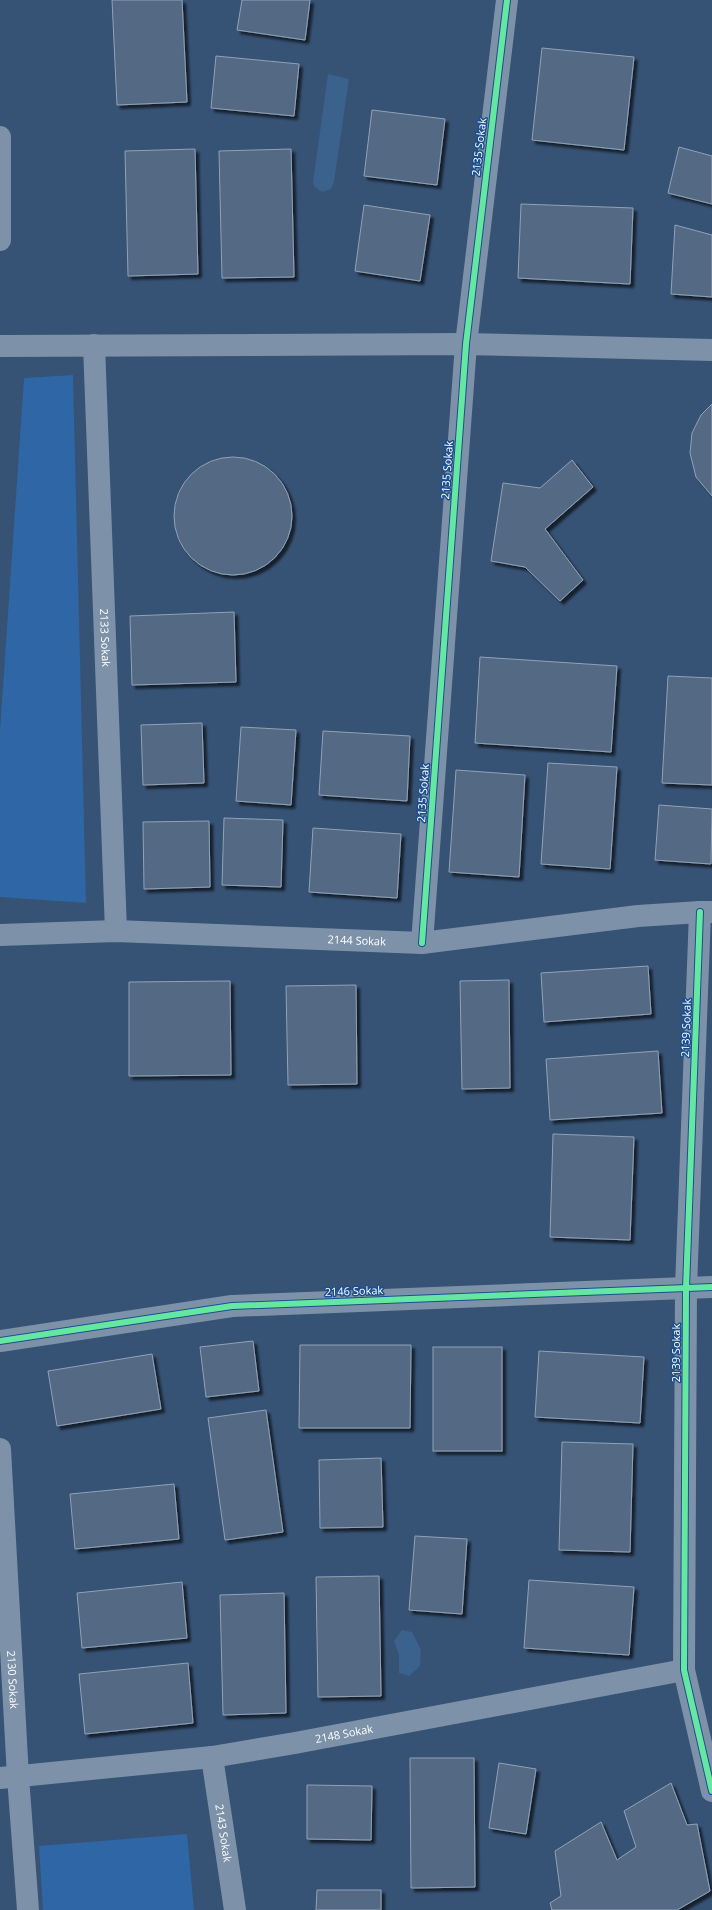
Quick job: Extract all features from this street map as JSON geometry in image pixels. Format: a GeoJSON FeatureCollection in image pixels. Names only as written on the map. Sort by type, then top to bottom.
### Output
{"type":"FeatureCollection","features":[{"type":"Feature","properties":{"kind":"street","name":"2135 Sokak"},"geometry":{"type":"LineString","coordinates":[[422,943],[466,344],[507,0]]}},
{"type":"Feature","properties":{"kind":"street"},"geometry":{"type":"LineString","coordinates":[[0,137],[0,240]]}},
{"type":"Feature","properties":{"kind":"street"},"geometry":{"type":"LineString","coordinates":[[0,346],[466,344],[712,350]]}},
{"type":"Feature","properties":{"kind":"street","name":"2133 Sokak"},"geometry":{"type":"LineString","coordinates":[[94,345],[116,931]]}},
{"type":"Feature","properties":{"kind":"street","name":"2144 Sokak"},"geometry":{"type":"LineString","coordinates":[[0,935],[116,931],[422,943],[638,916],[706,912]]}},
{"type":"Feature","properties":{"kind":"street","name":"2139 Sokak"},"geometry":{"type":"LineString","coordinates":[[706,912],[686,1288],[684,1670],[712,1791]]}},
{"type":"Feature","properties":{"kind":"street","name":"2146 Sokak"},"geometry":{"type":"LineString","coordinates":[[0,1341],[232,1306],[712,1287]]}},
{"type":"Feature","properties":{"kind":"street","name":"2130 Sokak"},"geometry":{"type":"LineString","coordinates":[[0,1449],[9,1778],[28,1910]]}},
{"type":"Feature","properties":{"kind":"street","name":"2148 Sokak"},"geometry":{"type":"LineString","coordinates":[[9,1778],[212,1757],[295,1743],[684,1670]]}},
{"type":"Feature","properties":{"kind":"street","name":"2143 Sokak"},"geometry":{"type":"LineString","coordinates":[[212,1757],[235,1910]]}},
{"type":"Feature","properties":{"kind":"shaded area"},"geometry":{"type":"Polygon","coordinates":[[[328,74],[349,79],[334,182],[331,189],[322,192],[314,186],[313,182],[328,74]]]}},
{"type":"Feature","properties":{"kind":"shaded area"},"geometry":{"type":"Polygon","coordinates":[[[73,375],[86,903],[0,897],[0,731],[24,378],[73,375]]]}},
{"type":"Feature","properties":{"kind":"shaded area"},"geometry":{"type":"Polygon","coordinates":[[[402,1630],[412,1632],[421,1650],[420,1666],[409,1676],[399,1673],[399,1655],[394,1641],[402,1630]]]}},
{"type":"Feature","properties":{"kind":"shaded area"},"geometry":{"type":"Polygon","coordinates":[[[187,1834],[194,1910],[43,1910],[39,1846],[187,1834]]]}},
{"type":"Feature","properties":{"kind":"building"},"geometry":{"type":"Polygon","coordinates":[[[112,0],[182,0],[187,102],[117,105],[112,0]]]}},
{"type":"Feature","properties":{"kind":"building"},"geometry":{"type":"Polygon","coordinates":[[[242,0],[310,0],[305,40],[237,30],[242,0]]]}},
{"type":"Feature","properties":{"kind":"building"},"geometry":{"type":"Polygon","coordinates":[[[542,48],[634,57],[624,150],[532,140],[542,48]]]}},
{"type":"Feature","properties":{"kind":"building"},"geometry":{"type":"Polygon","coordinates":[[[216,56],[299,64],[294,116],[211,108],[216,56]]]}},
{"type":"Feature","properties":{"kind":"building"},"geometry":{"type":"Polygon","coordinates":[[[372,110],[445,119],[437,185],[364,176],[372,110]]]}},
{"type":"Feature","properties":{"kind":"building"},"geometry":{"type":"Polygon","coordinates":[[[679,147],[712,156],[712,204],[668,193],[679,147]]]}},
{"type":"Feature","properties":{"kind":"building"},"geometry":{"type":"Polygon","coordinates":[[[195,149],[198,274],[128,276],[125,151],[195,149]]]}},
{"type":"Feature","properties":{"kind":"building"},"geometry":{"type":"Polygon","coordinates":[[[291,149],[294,277],[222,278],[219,151],[291,149]]]}},
{"type":"Feature","properties":{"kind":"building"},"geometry":{"type":"Polygon","coordinates":[[[521,204],[633,208],[630,284],[518,278],[521,204]]]}},
{"type":"Feature","properties":{"kind":"building"},"geometry":{"type":"Polygon","coordinates":[[[364,205],[430,215],[420,281],[355,271],[364,205]]]}},
{"type":"Feature","properties":{"kind":"building"},"geometry":{"type":"Polygon","coordinates":[[[675,225],[712,235],[712,297],[671,294],[675,225]]]}},
{"type":"Feature","properties":{"kind":"building"},"geometry":{"type":"Polygon","coordinates":[[[712,404],[712,496],[696,477],[690,453],[692,433],[701,415],[712,404]]]}},
{"type":"Feature","properties":{"kind":"building"},"geometry":{"type":"Polygon","coordinates":[[[233,457],[256,461],[275,474],[288,493],[292,516],[288,539],[275,558],[256,571],[233,575],[210,571],[191,558],[178,539],[174,516],[178,493],[191,474],[210,461],[233,457]]]}},
{"type":"Feature","properties":{"kind":"building"},"geometry":{"type":"Polygon","coordinates":[[[572,460],[593,487],[545,529],[583,580],[560,601],[525,567],[491,561],[503,483],[540,488],[572,460]]]}},
{"type":"Feature","properties":{"kind":"building"},"geometry":{"type":"Polygon","coordinates":[[[234,612],[236,682],[132,685],[130,616],[234,612]]]}},
{"type":"Feature","properties":{"kind":"building"},"geometry":{"type":"Polygon","coordinates":[[[480,657],[617,666],[611,752],[475,743],[480,657]]]}},
{"type":"Feature","properties":{"kind":"building"},"geometry":{"type":"Polygon","coordinates":[[[668,676],[712,678],[712,785],[662,783],[668,676]]]}},
{"type":"Feature","properties":{"kind":"building"},"geometry":{"type":"Polygon","coordinates":[[[202,723],[204,783],[143,785],[141,725],[202,723]]]}},
{"type":"Feature","properties":{"kind":"building"},"geometry":{"type":"Polygon","coordinates":[[[241,727],[296,730],[291,805],[236,801],[241,727]]]}},
{"type":"Feature","properties":{"kind":"building"},"geometry":{"type":"Polygon","coordinates":[[[323,731],[410,736],[407,801],[319,795],[323,731]]]}},
{"type":"Feature","properties":{"kind":"building"},"geometry":{"type":"Polygon","coordinates":[[[548,763],[617,767],[610,869],[541,864],[548,763]]]}},
{"type":"Feature","properties":{"kind":"building"},"geometry":{"type":"Polygon","coordinates":[[[456,770],[525,775],[519,877],[449,872],[456,770]]]}},
{"type":"Feature","properties":{"kind":"building"},"geometry":{"type":"Polygon","coordinates":[[[659,805],[712,809],[711,864],[655,860],[659,805]]]}},
{"type":"Feature","properties":{"kind":"building"},"geometry":{"type":"Polygon","coordinates":[[[224,818],[283,820],[281,887],[222,885],[224,818]]]}},
{"type":"Feature","properties":{"kind":"building"},"geometry":{"type":"Polygon","coordinates":[[[209,821],[210,887],[144,889],[143,822],[209,821]]]}},
{"type":"Feature","properties":{"kind":"building"},"geometry":{"type":"Polygon","coordinates":[[[313,828],[401,834],[397,898],[309,892],[313,828]]]}},
{"type":"Feature","properties":{"kind":"building"},"geometry":{"type":"Polygon","coordinates":[[[648,966],[651,1014],[544,1022],[541,973],[648,966]]]}},
{"type":"Feature","properties":{"kind":"building"},"geometry":{"type":"Polygon","coordinates":[[[509,980],[510,1088],[462,1089],[460,981],[509,980]]]}},
{"type":"Feature","properties":{"kind":"building"},"geometry":{"type":"Polygon","coordinates":[[[230,981],[231,1075],[129,1076],[129,982],[230,981]]]}},
{"type":"Feature","properties":{"kind":"building"},"geometry":{"type":"Polygon","coordinates":[[[356,985],[357,1084],[288,1085],[286,986],[356,985]]]}},
{"type":"Feature","properties":{"kind":"building"},"geometry":{"type":"Polygon","coordinates":[[[658,1051],[662,1113],[550,1120],[546,1059],[658,1051]]]}},
{"type":"Feature","properties":{"kind":"building"},"geometry":{"type":"Polygon","coordinates":[[[553,1134],[634,1137],[630,1240],[550,1237],[553,1134]]]}},
{"type":"Feature","properties":{"kind":"building"},"geometry":{"type":"Polygon","coordinates":[[[253,1341],[259,1391],[206,1397],[200,1347],[253,1341]]]}},
{"type":"Feature","properties":{"kind":"building"},"geometry":{"type":"Polygon","coordinates":[[[300,1345],[411,1345],[410,1428],[299,1428],[300,1345]]]}},
{"type":"Feature","properties":{"kind":"building"},"geometry":{"type":"Polygon","coordinates":[[[433,1347],[502,1347],[502,1451],[433,1451],[433,1347]]]}},
{"type":"Feature","properties":{"kind":"building"},"geometry":{"type":"Polygon","coordinates":[[[539,1351],[644,1357],[640,1423],[535,1417],[539,1351]]]}},
{"type":"Feature","properties":{"kind":"building"},"geometry":{"type":"Polygon","coordinates":[[[152,1354],[161,1409],[57,1426],[48,1371],[152,1354]]]}},
{"type":"Feature","properties":{"kind":"building"},"geometry":{"type":"Polygon","coordinates":[[[266,1410],[283,1532],[225,1540],[208,1418],[266,1410]]]}},
{"type":"Feature","properties":{"kind":"building"},"geometry":{"type":"Polygon","coordinates":[[[562,1442],[633,1444],[630,1552],[559,1550],[562,1442]]]}},
{"type":"Feature","properties":{"kind":"building"},"geometry":{"type":"Polygon","coordinates":[[[381,1458],[383,1527],[320,1528],[319,1460],[381,1458]]]}},
{"type":"Feature","properties":{"kind":"building"},"geometry":{"type":"Polygon","coordinates":[[[174,1484],[179,1539],[75,1549],[70,1494],[174,1484]]]}},
{"type":"Feature","properties":{"kind":"building"},"geometry":{"type":"Polygon","coordinates":[[[415,1536],[467,1539],[462,1614],[409,1610],[415,1536]]]}},
{"type":"Feature","properties":{"kind":"building"},"geometry":{"type":"Polygon","coordinates":[[[379,1576],[381,1696],[318,1697],[316,1577],[379,1576]]]}},
{"type":"Feature","properties":{"kind":"building"},"geometry":{"type":"Polygon","coordinates":[[[529,1580],[634,1587],[629,1655],[524,1648],[529,1580]]]}},
{"type":"Feature","properties":{"kind":"building"},"geometry":{"type":"Polygon","coordinates":[[[182,1582],[187,1638],[82,1648],[77,1593],[182,1582]]]}},
{"type":"Feature","properties":{"kind":"building"},"geometry":{"type":"Polygon","coordinates":[[[284,1593],[286,1713],[223,1715],[220,1595],[284,1593]]]}},
{"type":"Feature","properties":{"kind":"building"},"geometry":{"type":"Polygon","coordinates":[[[188,1663],[193,1723],[85,1734],[79,1674],[188,1663]]]}},
{"type":"Feature","properties":{"kind":"building"},"geometry":{"type":"Polygon","coordinates":[[[410,1758],[474,1758],[475,1887],[411,1888],[410,1758]]]}},
{"type":"Feature","properties":{"kind":"building"},"geometry":{"type":"Polygon","coordinates":[[[499,1763],[536,1769],[526,1834],[489,1828],[499,1763]]]}},
{"type":"Feature","properties":{"kind":"building"},"geometry":{"type":"Polygon","coordinates":[[[671,1783],[687,1825],[697,1824],[710,1891],[677,1910],[552,1910],[550,1903],[561,1896],[555,1851],[601,1822],[617,1860],[636,1847],[624,1811],[671,1783]]]}},
{"type":"Feature","properties":{"kind":"building"},"geometry":{"type":"Polygon","coordinates":[[[307,1785],[372,1786],[371,1840],[307,1839],[307,1785]]]}},
{"type":"Feature","properties":{"kind":"building"},"geometry":{"type":"Polygon","coordinates":[[[317,1890],[381,1890],[381,1910],[316,1910],[317,1890]]]}},
{"type":"Feature","properties":{"kind":"cycle path"},"geometry":{"type":"LineString","coordinates":[[422,943],[466,344],[507,0]]}},
{"type":"Feature","properties":{"kind":"cycle path"},"geometry":{"type":"LineString","coordinates":[[700,912],[686,1288],[684,1670],[712,1791]]}},
{"type":"Feature","properties":{"kind":"cycle path"},"geometry":{"type":"LineString","coordinates":[[0,1341],[232,1306],[712,1287]]}}]}
